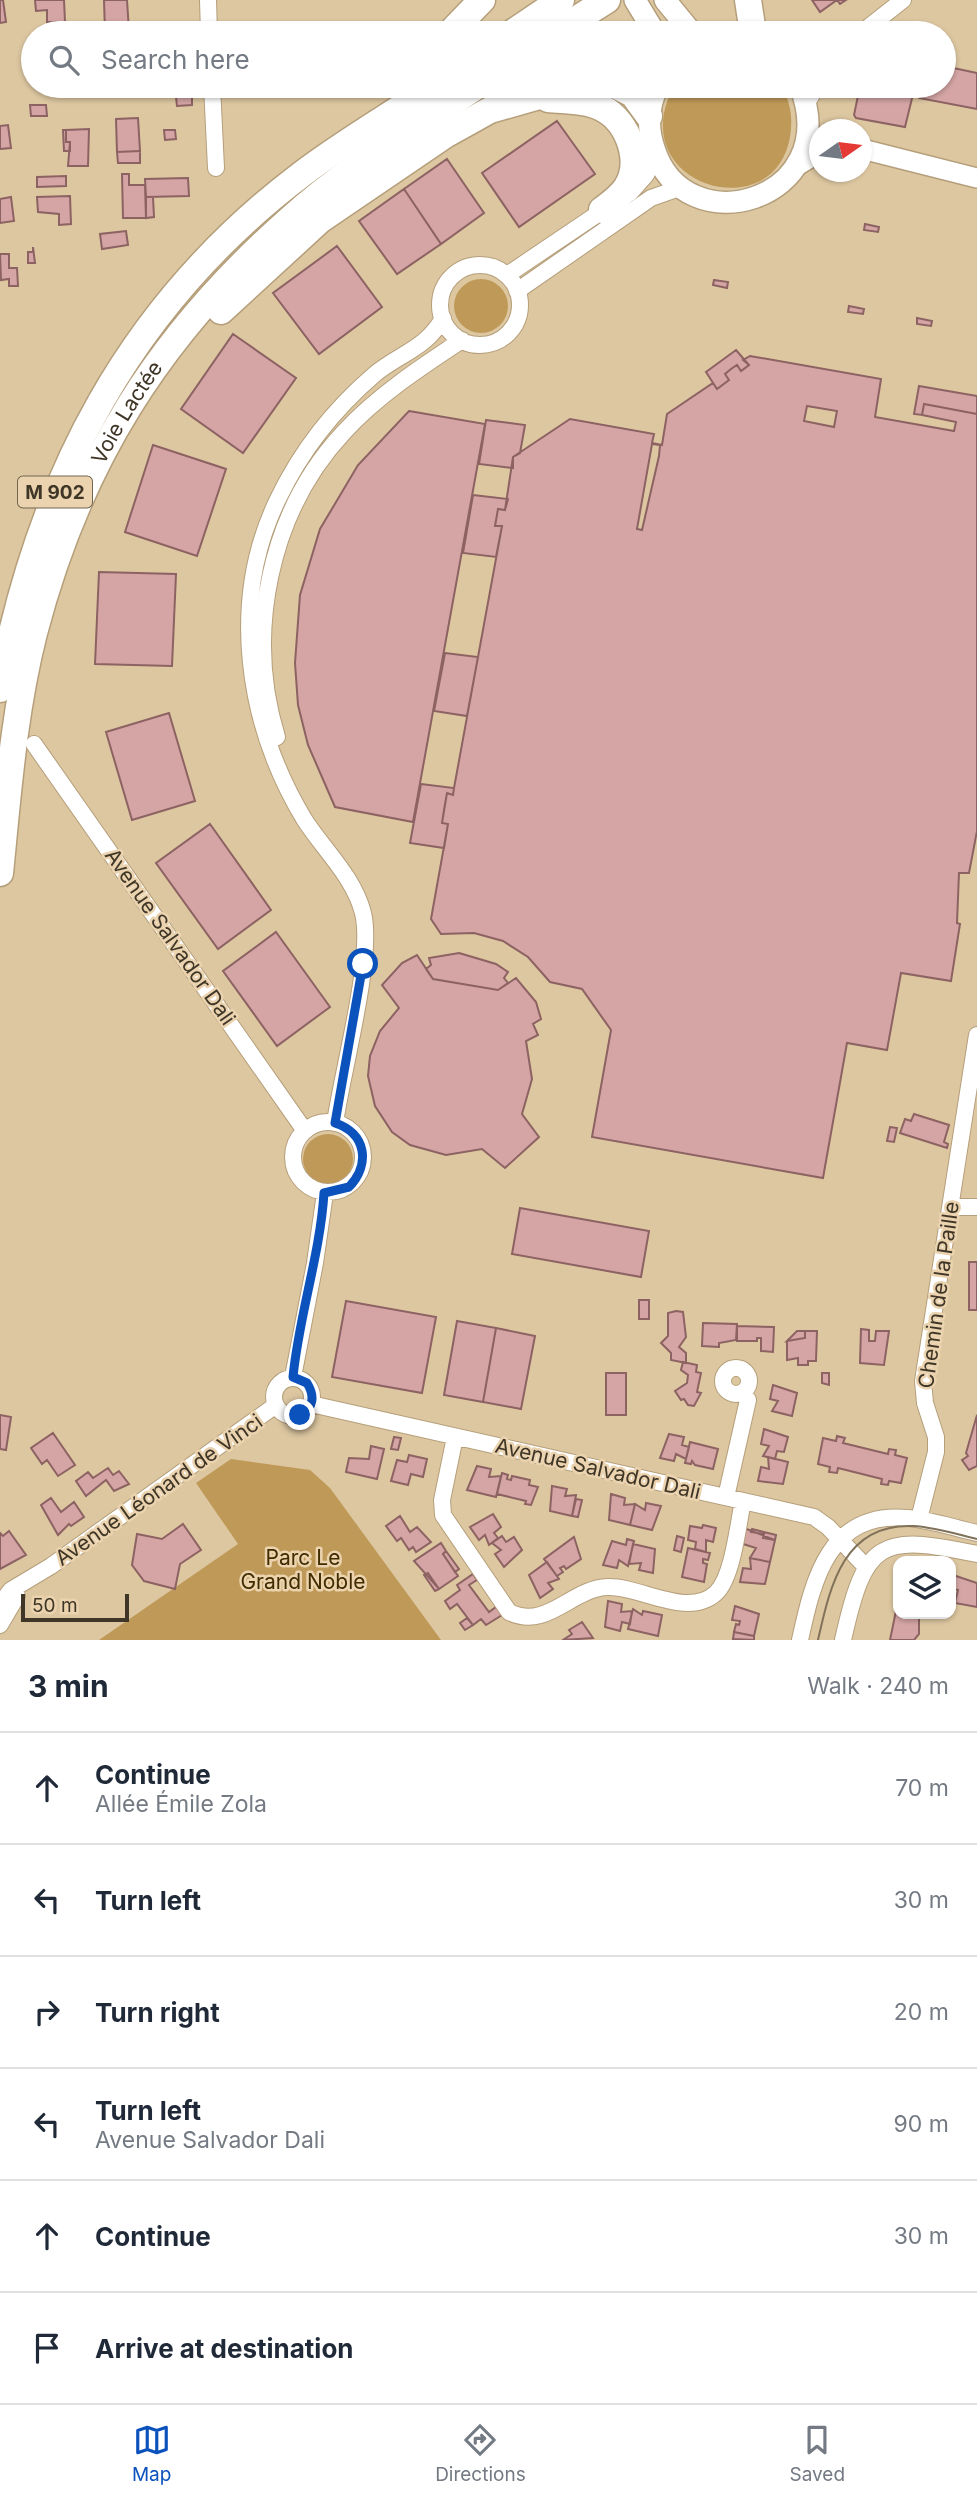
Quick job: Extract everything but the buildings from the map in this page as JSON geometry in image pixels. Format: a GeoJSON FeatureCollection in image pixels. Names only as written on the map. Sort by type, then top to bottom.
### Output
{"type":"FeatureCollection","features":[{"type":"Feature","properties":{"kind":"highway"},"geometry":{"type":"LineString","coordinates":[[462,21],[482,0]]}},
{"type":"Feature","properties":{"kind":"highway"},"geometry":{"type":"LineString","coordinates":[[530,21],[561,0]]}},
{"type":"Feature","properties":{"kind":"highway"},"geometry":{"type":"LineString","coordinates":[[574,21],[607,0]]}},
{"type":"Feature","properties":{"kind":"highway"},"geometry":{"type":"LineString","coordinates":[[748,0],[751,21]]}},
{"type":"Feature","properties":{"kind":"highway"},"geometry":{"type":"LineString","coordinates":[[349,144],[350,129],[385,98]]}},
{"type":"Feature","properties":{"kind":"highway","name":"Voie Lactée"},"geometry":{"type":"LineString","coordinates":[[0,689],[12,626],[42,522],[74,448],[111,382],[158,315],[203,263],[244,222],[303,173],[416,98]]}},
{"type":"Feature","properties":{"kind":"highway","name":"Voie Lactée"},"geometry":{"type":"LineString","coordinates":[[0,873],[17,722],[34,633],[86,482],[106,442],[155,365],[192,317],[238,267],[310,203],[372,156],[459,98]]}},
{"type":"Feature","properties":{"kind":"highway"},"geometry":{"type":"LineString","coordinates":[[86,482],[99,480],[148,399],[192,342],[228,303],[299,237],[363,188],[445,135],[490,110],[540,98],[589,103],[615,118],[626,133],[633,153],[631,179],[620,195],[602,210]]}},
{"type":"Feature","properties":{"kind":"highway"},"geometry":{"type":"LineString","coordinates":[[636,98],[649,116]]}},
{"type":"Feature","properties":{"kind":"main road"},"geometry":{"type":"LineString","coordinates":[[635,0],[648,21]]}},
{"type":"Feature","properties":{"kind":"main road"},"geometry":{"type":"LineString","coordinates":[[668,4],[682,21]]}},
{"type":"Feature","properties":{"kind":"main road"},"geometry":{"type":"LineString","coordinates":[[654,98],[649,116],[650,136],[656,155],[667,173],[682,187],[705,199],[731,203],[757,198],[779,185],[797,166],[806,145],[811,106]]}},
{"type":"Feature","properties":{"kind":"street"},"geometry":{"type":"LineString","coordinates":[[208,0],[209,21]]}},
{"type":"Feature","properties":{"kind":"street"},"geometry":{"type":"LineString","coordinates":[[876,21],[903,0]]}},
{"type":"Feature","properties":{"kind":"street"},"geometry":{"type":"LineString","coordinates":[[213,98],[216,168]]}},
{"type":"Feature","properties":{"kind":"street"},"geometry":{"type":"LineString","coordinates":[[872,152],[977,178]]}},
{"type":"Feature","properties":{"kind":"street"},"geometry":{"type":"LineString","coordinates":[[507,275],[636,190],[656,155]]}},
{"type":"Feature","properties":{"kind":"street"},"geometry":{"type":"LineString","coordinates":[[797,166],[809,159]]}},
{"type":"Feature","properties":{"kind":"street"},"geometry":{"type":"LineString","coordinates":[[517,291],[651,198],[682,187]]}},
{"type":"Feature","properties":{"kind":"street"},"geometry":{"type":"LineString","coordinates":[[489,266],[507,275],[517,291],[519,316],[510,331],[488,344],[462,340],[447,327],[443,318],[441,297],[444,287],[458,272],[468,267],[489,266]]}},
{"type":"Feature","properties":{"kind":"street"},"geometry":{"type":"LineString","coordinates":[[363,964],[364,923],[357,897],[288,793],[272,757],[259,715],[250,665],[249,635],[256,555],[277,501],[292,472],[326,421],[378,371],[429,339],[443,318]]}},
{"type":"Feature","properties":{"kind":"street"},"geometry":{"type":"LineString","coordinates":[[267,595],[280,538],[297,500],[344,431],[414,373],[462,340]]}},
{"type":"Feature","properties":{"kind":"street"},"geometry":{"type":"LineString","coordinates":[[292,472],[297,500]]}},
{"type":"Feature","properties":{"kind":"street"},"geometry":{"type":"LineString","coordinates":[[256,555],[267,558],[263,670],[283,759],[301,795],[358,880],[370,907],[372,935],[363,964],[335,1123]]}},
{"type":"Feature","properties":{"kind":"street","name":"Avenue Salvador Dali"},"geometry":{"type":"LineString","coordinates":[[34,744],[305,1131]]}},
{"type":"Feature","properties":{"kind":"street","name":"Chemin de la Paille"},"geometry":{"type":"LineString","coordinates":[[919,1520],[936,1452],[936,1437],[925,1404],[923,1381],[975,1068],[977,1035]]}},
{"type":"Feature","properties":{"kind":"street"},"geometry":{"type":"LineString","coordinates":[[324,1122],[335,1123],[344,1126],[358,1139],[362,1147],[363,1167],[349,1187],[324,1193],[306,1185],[295,1168],[294,1148],[305,1131],[324,1122]]}},
{"type":"Feature","properties":{"kind":"street"},"geometry":{"type":"LineString","coordinates":[[293,1377],[315,1263],[324,1193]]}},
{"type":"Feature","properties":{"kind":"street"},"geometry":{"type":"LineString","coordinates":[[951,1207],[977,1208]]}},
{"type":"Feature","properties":{"kind":"street"},"geometry":{"type":"LineString","coordinates":[[293,1377],[304,1380],[310,1386],[311,1404],[305,1412],[295,1416],[282,1413],[276,1405],[274,1395],[277,1386],[293,1377]]}},
{"type":"Feature","properties":{"kind":"street"},"geometry":{"type":"LineString","coordinates":[[726,1497],[748,1399],[743,1392]]}},
{"type":"Feature","properties":{"kind":"street","name":"Avenue Salvador Dali"},"geometry":{"type":"LineString","coordinates":[[311,1404],[814,1517],[840,1539],[866,1567]]}},
{"type":"Feature","properties":{"kind":"street","name":"Avenue Léonard de Vinci"},"geometry":{"type":"LineString","coordinates":[[0,1604],[11,1590],[41,1573],[276,1405]]}},
{"type":"Feature","properties":{"kind":"street"},"geometry":{"type":"LineString","coordinates":[[455,1437],[442,1500],[443,1515],[509,1612],[521,1618],[549,1614],[583,1592],[600,1587],[615,1587],[681,1602],[709,1599],[718,1591],[727,1574],[743,1500]]}},
{"type":"Feature","properties":{"kind":"street"},"geometry":{"type":"LineString","coordinates":[[800,1640],[812,1585],[840,1539],[861,1526],[882,1520],[919,1520],[977,1533]]}},
{"type":"Feature","properties":{"kind":"street"},"geometry":{"type":"LineString","coordinates":[[844,1640],[854,1592],[866,1567],[887,1549],[904,1543],[926,1543],[977,1554]]}},
{"type":"Feature","properties":{"kind":"street","name":"Avenue Léonard de Vinci"},"geometry":{"type":"LineString","coordinates":[[0,1625],[14,1598],[41,1573]]}},
{"type":"Feature","properties":{"kind":"green space"},"geometry":{"type":"Polygon","coordinates":[[[670,98],[787,98],[790,110],[790,137],[778,166],[758,182],[732,188],[706,183],[683,170],[668,149],[663,120],[670,98]]]}},
{"type":"Feature","properties":{"kind":"green space"},"geometry":{"type":"Polygon","coordinates":[[[486,279],[496,283],[504,291],[508,306],[504,321],[496,329],[476,333],[466,329],[458,321],[454,301],[458,291],[466,283],[486,279]]]}},
{"type":"Feature","properties":{"kind":"green space"},"geometry":{"type":"Polygon","coordinates":[[[318,1135],[338,1135],[352,1149],[352,1169],[338,1183],[318,1183],[304,1169],[304,1149],[318,1135]]]}},
{"type":"Feature","properties":{"kind":"green space","name":"Parc Le Grand Noble"},"geometry":{"type":"Polygon","coordinates":[[[231,1459],[310,1470],[330,1488],[441,1640],[99,1640],[238,1544],[196,1483],[231,1459]]]}},
{"type":"Feature","properties":{"kind":"tram line"},"geometry":{"type":"LineString","coordinates":[[818,1640],[835,1580],[855,1547],[870,1535],[889,1528],[913,1526],[977,1539]]}},
{"type":"Feature","properties":{"kind":"route"},"geometry":{"type":"LineString","coordinates":[[300,1415],[310,1407],[313,1394],[304,1380],[293,1377],[294,1360],[315,1263],[324,1193],[349,1187],[358,1178],[363,1167],[364,1157],[358,1139],[352,1131],[335,1123],[363,964]]}}]}
